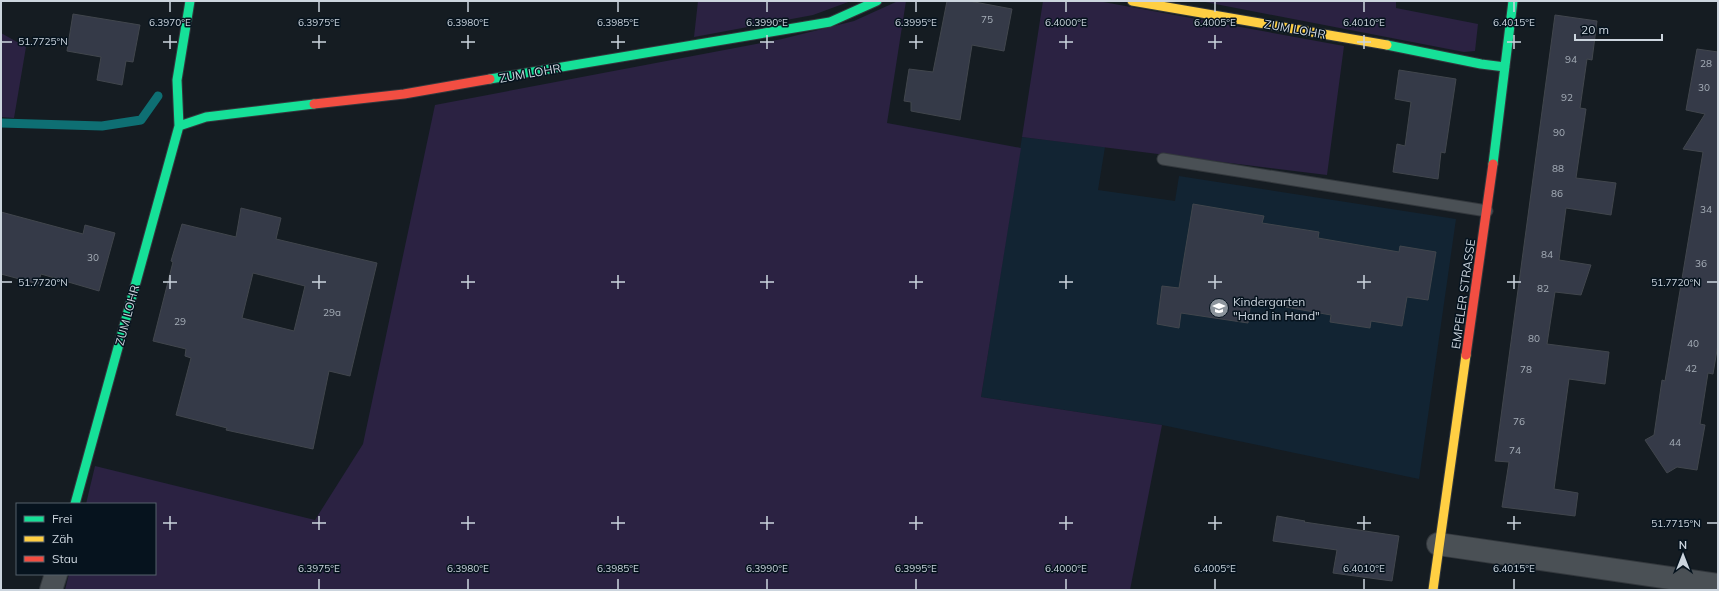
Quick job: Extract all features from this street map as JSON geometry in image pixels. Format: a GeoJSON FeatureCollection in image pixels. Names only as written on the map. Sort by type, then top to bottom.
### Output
{"type":"FeatureCollection","features":[{"type":"Feature","properties":{"kind":"street","name":"ZUM LOHR"},"geometry":{"type":"LineString","coordinates":[[75,503],[179,126],[177,80],[190,1]]}},
{"type":"Feature","properties":{"kind":"street","name":"ZUM LOHR"},"geometry":{"type":"LineString","coordinates":[[179,126],[206,117],[404,94],[830,22],[877,1]]}},
{"type":"Feature","properties":{"kind":"street","name":"ZUM LOHR"},"geometry":{"type":"LineString","coordinates":[[1132,1],[1381,44],[1481,64],[1505,67]]}},
{"type":"Feature","properties":{"kind":"street","name":"EMPELER STRASSE"},"geometry":{"type":"LineString","coordinates":[[1432,590],[1487,211],[1513,1]]}},
{"type":"Feature","properties":{"kind":"street"},"geometry":{"type":"LineString","coordinates":[[1438,544],[1717,585]]}},
{"type":"Feature","properties":{"kind":"street"},"geometry":{"type":"LineString","coordinates":[[51,590],[56,575]]}},
{"type":"Feature","properties":{"kind":"lane"},"geometry":{"type":"LineString","coordinates":[[1163,159],[1487,211]]}},
{"type":"Feature","properties":{"kind":"shaded area"},"geometry":{"type":"Polygon","coordinates":[[[698,1],[851,1],[813,15],[694,37],[698,1]]]}},
{"type":"Feature","properties":{"kind":"shaded area"},"geometry":{"type":"Polygon","coordinates":[[[898,1],[906,1],[887,123],[1021,148],[981,397],[1162,425],[1130,590],[65,590],[69,575],[156,575],[156,503],[86,503],[95,466],[315,520],[363,444],[435,105],[782,39],[854,21],[898,1]]]}},
{"type":"Feature","properties":{"kind":"shaded area"},"geometry":{"type":"Polygon","coordinates":[[[1043,1],[1098,1],[1344,46],[1327,175],[1022,137],[1043,1]]]}},
{"type":"Feature","properties":{"kind":"shaded area"},"geometry":{"type":"Polygon","coordinates":[[[1200,1],[1396,1],[1396,8],[1478,24],[1475,51],[1464,52],[1200,1]]]}},
{"type":"Feature","properties":{"kind":"shaded area"},"geometry":{"type":"Polygon","coordinates":[[[1,33],[26,47],[14,118],[1,117],[1,33]]]}},
{"type":"Feature","properties":{"kind":"shaded area","name":"Kindergarten \"Hand in Hand\""},"geometry":{"type":"Polygon","coordinates":[[[1022,137],[1105,147],[1098,190],[1175,201],[1179,176],[1456,219],[1419,479],[1162,425],[981,397],[1022,137]]]}},
{"type":"Feature","properties":{"kind":"building"},"geometry":{"type":"Polygon","coordinates":[[[947,1],[969,1],[1012,9],[1004,51],[972,45],[960,120],[911,111],[911,102],[904,101],[909,69],[933,72],[947,1]]]}},
{"type":"Feature","properties":{"kind":"building"},"geometry":{"type":"Polygon","coordinates":[[[73,14],[140,25],[133,62],[126,61],[122,85],[97,80],[101,57],[67,51],[73,14]]]}},
{"type":"Feature","properties":{"kind":"building"},"geometry":{"type":"Polygon","coordinates":[[[1555,15],[1597,21],[1592,60],[1587,59],[1580,108],[1586,109],[1576,178],[1616,183],[1611,215],[1566,208],[1559,260],[1591,265],[1581,295],[1555,292],[1547,344],[1609,352],[1605,384],[1569,379],[1554,489],[1578,493],[1575,516],[1502,507],[1509,462],[1495,461],[1555,15]]]}},
{"type":"Feature","properties":{"kind":"building"},"geometry":{"type":"Polygon","coordinates":[[[1697,49],[1718,52],[1718,344],[1713,374],[1708,373],[1700,424],[1705,425],[1697,470],[1677,467],[1667,473],[1645,440],[1654,435],[1662,380],[1665,381],[1703,152],[1683,149],[1705,114],[1686,110],[1697,49]]]}},
{"type":"Feature","properties":{"kind":"building"},"geometry":{"type":"Polygon","coordinates":[[[1399,70],[1456,79],[1445,153],[1441,152],[1438,179],[1393,172],[1397,144],[1405,146],[1411,102],[1395,99],[1399,70]]]}},
{"type":"Feature","properties":{"kind":"building"},"geometry":{"type":"Polygon","coordinates":[[[1193,204],[1264,216],[1262,223],[1319,232],[1318,238],[1399,252],[1400,246],[1436,252],[1428,300],[1407,297],[1402,326],[1371,321],[1370,328],[1330,322],[1331,315],[1251,301],[1248,323],[1181,313],[1179,328],[1157,324],[1162,286],[1179,288],[1193,204]]]}},
{"type":"Feature","properties":{"kind":"building"},"geometry":{"type":"Polygon","coordinates":[[[241,208],[281,218],[276,239],[377,263],[350,376],[329,371],[313,449],[226,430],[227,428],[176,415],[191,358],[185,356],[186,349],[153,341],[173,262],[171,261],[182,224],[236,237],[241,208]],[[253,273],[242,318],[294,331],[305,286],[253,273]]]}},
{"type":"Feature","properties":{"kind":"building"},"geometry":{"type":"Polygon","coordinates":[[[1,212],[83,234],[85,225],[115,233],[99,291],[41,274],[38,284],[1,274],[1,212]]]}},
{"type":"Feature","properties":{"kind":"building"},"geometry":{"type":"Polygon","coordinates":[[[1277,516],[1305,521],[1304,522],[1399,536],[1392,581],[1333,573],[1337,550],[1273,541],[1277,516]]]}},
{"type":"Feature","properties":{"kind":"waterway"},"geometry":{"type":"LineString","coordinates":[[1,123],[102,126],[141,120],[158,96]]}},
{"type":"Feature","properties":{"kind":"traffic: fast"},"geometry":{"type":"LineString","coordinates":[[190,1],[177,80],[179,126],[206,117],[314,104]]}},
{"type":"Feature","properties":{"kind":"traffic: fast"},"geometry":{"type":"LineString","coordinates":[[490,79],[830,22],[877,1]]}},
{"type":"Feature","properties":{"kind":"traffic: fast"},"geometry":{"type":"LineString","coordinates":[[1493,164],[1513,1]]}},
{"type":"Feature","properties":{"kind":"traffic: fast"},"geometry":{"type":"LineString","coordinates":[[1387,45],[1481,64],[1505,67]]}},
{"type":"Feature","properties":{"kind":"traffic: fast"},"geometry":{"type":"LineString","coordinates":[[75,503],[179,126]]}},
{"type":"Feature","properties":{"kind":"traffic: slow"},"geometry":{"type":"LineString","coordinates":[[1132,1],[1387,45]]}},
{"type":"Feature","properties":{"kind":"traffic: slow"},"geometry":{"type":"LineString","coordinates":[[1433,590],[1466,355]]}},
{"type":"Feature","properties":{"kind":"traffic: jam"},"geometry":{"type":"LineString","coordinates":[[314,104],[404,94],[490,79]]}},
{"type":"Feature","properties":{"kind":"traffic: jam"},"geometry":{"type":"LineString","coordinates":[[1466,355],[1493,164]]}},
{"type":"Feature","properties":{"kind":"place","name":"Kindergarten \"Hand in Hand\""},"geometry":{"type":"Point","coordinates":[1219,308]}}]}
